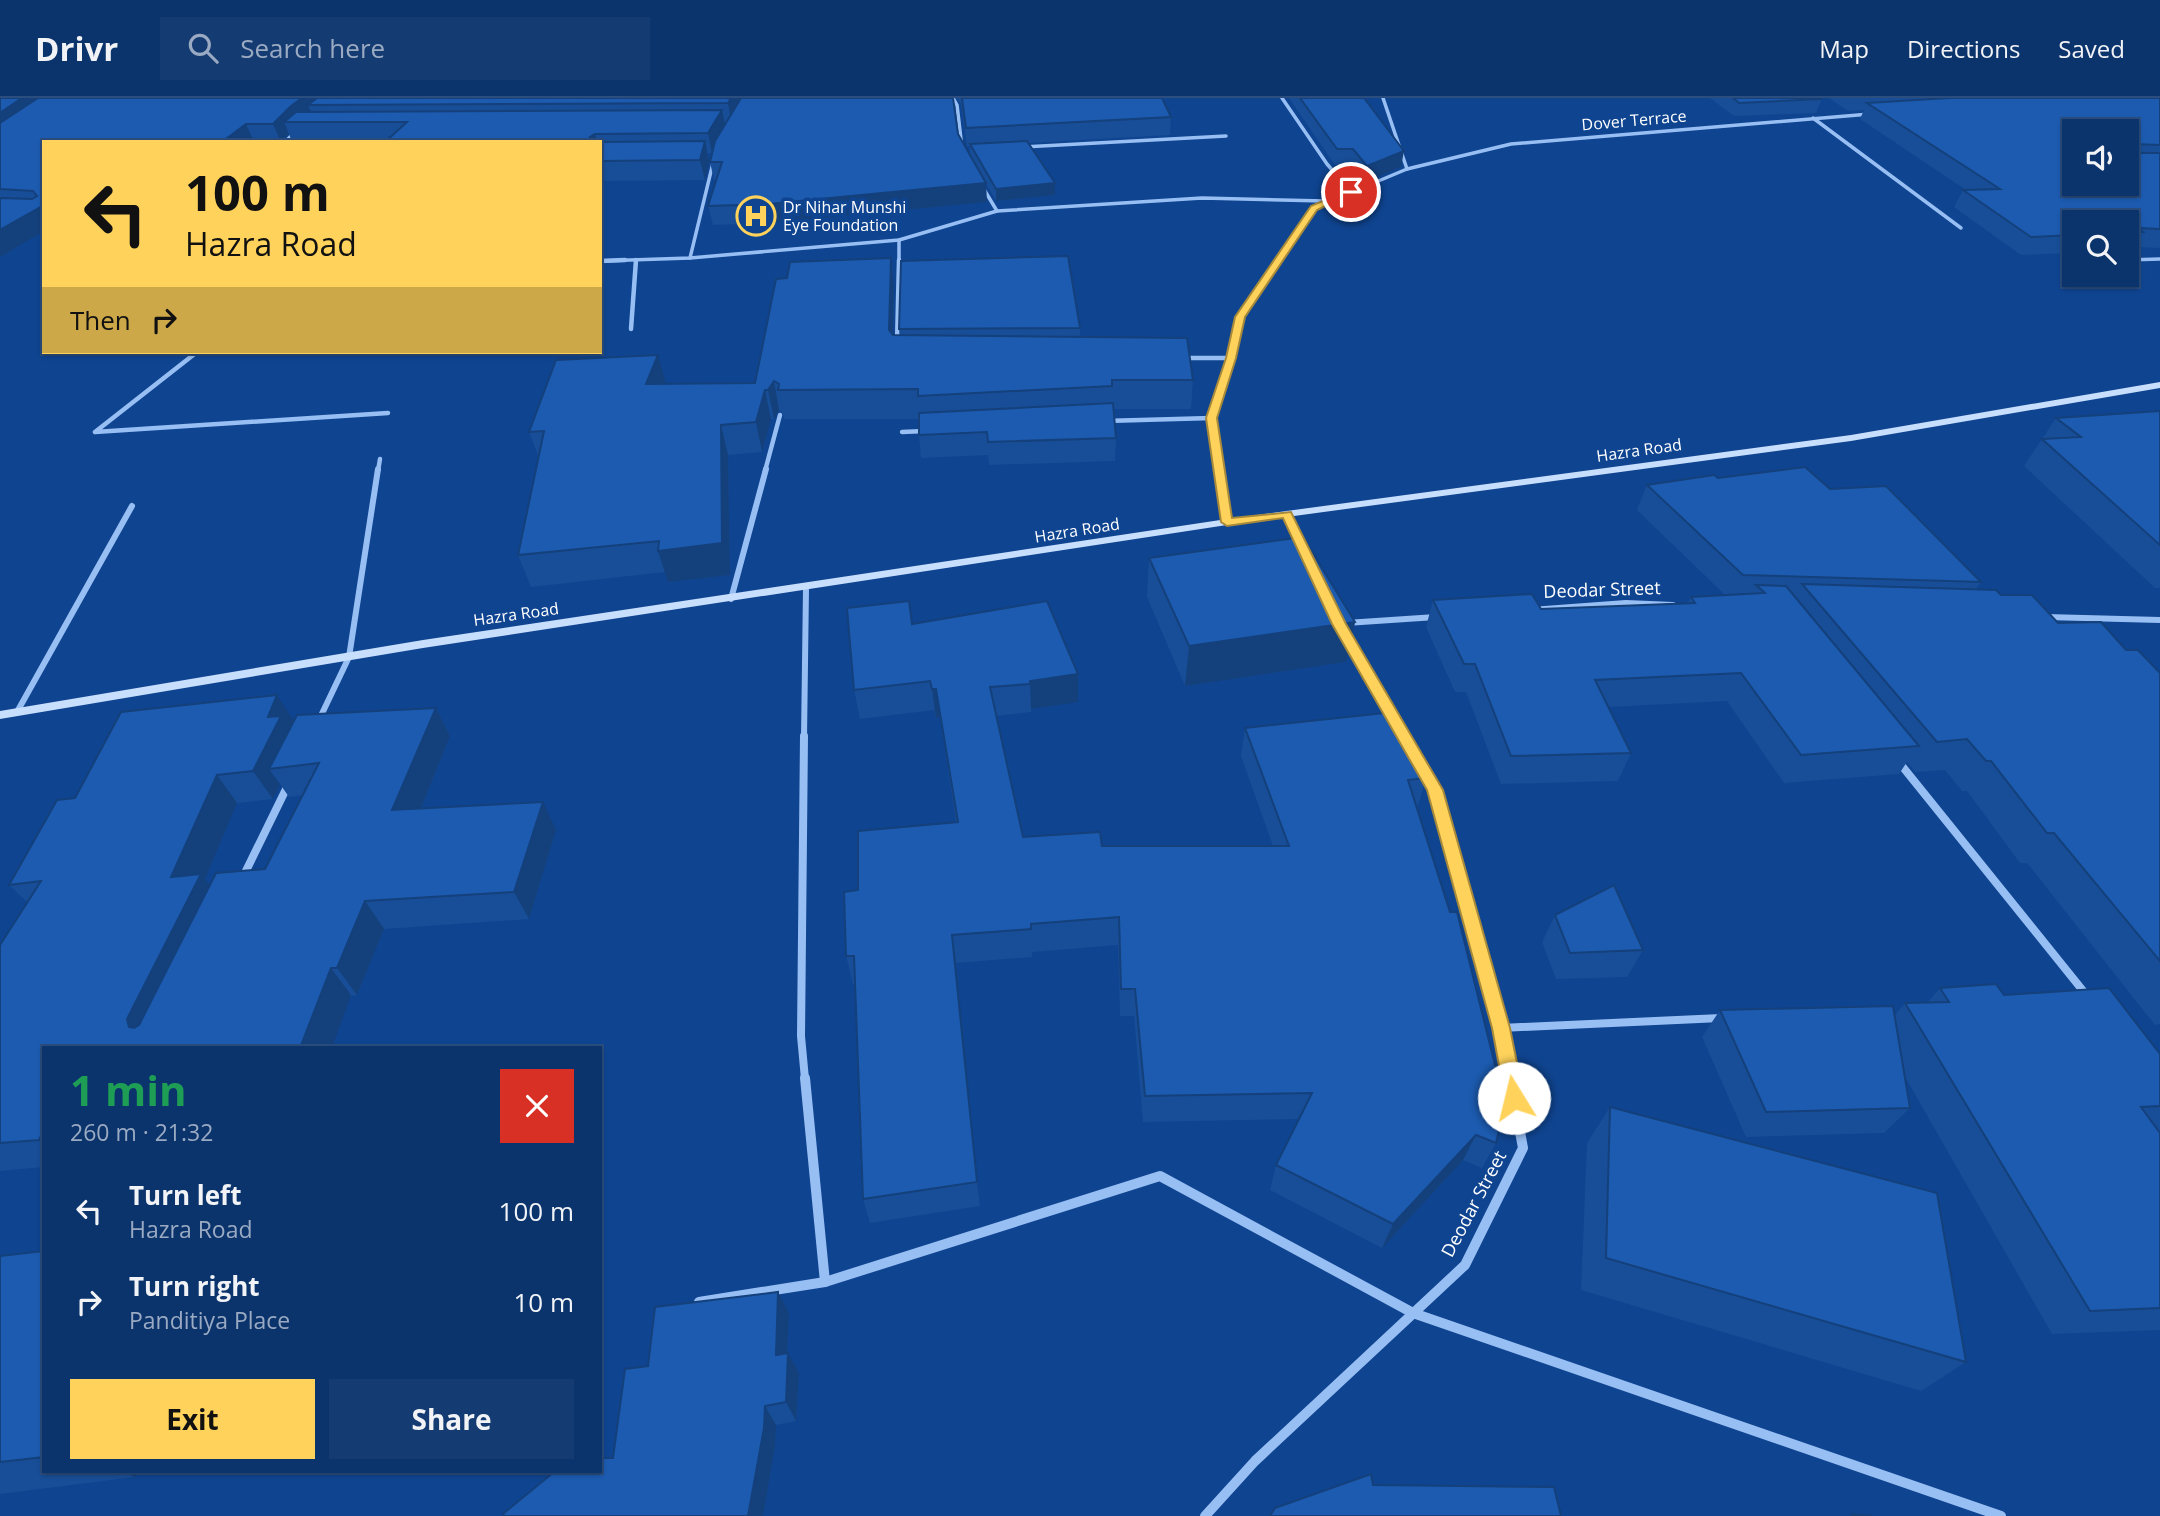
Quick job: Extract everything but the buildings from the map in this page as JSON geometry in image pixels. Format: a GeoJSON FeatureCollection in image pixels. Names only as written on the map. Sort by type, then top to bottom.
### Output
{"type":"FeatureCollection","features":[{"type":"Feature","properties":{"kind":"main road","name":"Hazra Road"},"geometry":{"type":"LineString","coordinates":[[0,715],[349,657],[1227,522],[1851,438],[2160,385]]}},
{"type":"Feature","properties":{"kind":"street"},"geometry":{"type":"LineString","coordinates":[[953,98],[957,105],[963,151]]}},
{"type":"Feature","properties":{"kind":"street"},"geometry":{"type":"LineString","coordinates":[[1282,98],[1327,164],[1351,192]]}},
{"type":"Feature","properties":{"kind":"street"},"geometry":{"type":"LineString","coordinates":[[1382,98],[1407,169]]}},
{"type":"Feature","properties":{"kind":"street","name":"Dover Terrace"},"geometry":{"type":"LineString","coordinates":[[1329,201],[1407,169],[1511,144],[1881,113]]}},
{"type":"Feature","properties":{"kind":"street"},"geometry":{"type":"LineString","coordinates":[[1812,117],[1961,228]]}},
{"type":"Feature","properties":{"kind":"street"},"geometry":{"type":"LineString","coordinates":[[287,140],[301,127]]}},
{"type":"Feature","properties":{"kind":"street"},"geometry":{"type":"LineString","coordinates":[[1016,148],[1226,136]]}},
{"type":"Feature","properties":{"kind":"street"},"geometry":{"type":"LineString","coordinates":[[690,258],[715,157]]}},
{"type":"Feature","properties":{"kind":"street"},"geometry":{"type":"LineString","coordinates":[[976,175],[996,211]]}},
{"type":"Feature","properties":{"kind":"street"},"geometry":{"type":"LineString","coordinates":[[602,261],[690,258],[899,240],[996,211],[1146,198],[1274,197],[1329,201]]}},
{"type":"Feature","properties":{"kind":"street"},"geometry":{"type":"LineString","coordinates":[[1227,522],[1212,418],[1231,358],[1240,317],[1314,208],[1329,201]]}},
{"type":"Feature","properties":{"kind":"street"},"geometry":{"type":"LineString","coordinates":[[897,345],[899,240]]}},
{"type":"Feature","properties":{"kind":"street"},"geometry":{"type":"LineString","coordinates":[[2139,260],[2160,259]]}},
{"type":"Feature","properties":{"kind":"street"},"geometry":{"type":"LineString","coordinates":[[631,329],[636,260]]}},
{"type":"Feature","properties":{"kind":"street"},"geometry":{"type":"LineString","coordinates":[[194,354],[95,432],[388,414]]}},
{"type":"Feature","properties":{"kind":"street"},"geometry":{"type":"LineString","coordinates":[[1176,358],[1231,358]]}},
{"type":"Feature","properties":{"kind":"street"},"geometry":{"type":"LineString","coordinates":[[731,599],[780,415]]}},
{"type":"Feature","properties":{"kind":"street"},"geometry":{"type":"LineString","coordinates":[[1101,421],[1212,418]]}},
{"type":"Feature","properties":{"kind":"street"},"geometry":{"type":"LineString","coordinates":[[902,432],[928,430]]}},
{"type":"Feature","properties":{"kind":"street"},"geometry":{"type":"LineString","coordinates":[[314,731],[349,657],[380,459]]}},
{"type":"Feature","properties":{"kind":"street"},"geometry":{"type":"LineString","coordinates":[[17,712],[132,506]]}},
{"type":"Feature","properties":{"kind":"street"},"geometry":{"type":"LineString","coordinates":[[1287,514],[1304,551]]}},
{"type":"Feature","properties":{"kind":"street"},"geometry":{"type":"LineString","coordinates":[[806,588],[801,1036],[825,1282]]}},
{"type":"Feature","properties":{"kind":"street","name":"Deodar Street"},"geometry":{"type":"LineString","coordinates":[[1516,611],[1626,603],[1680,605]]}},
{"type":"Feature","properties":{"kind":"street"},"geometry":{"type":"LineString","coordinates":[[1401,731],[1339,624],[1448,616]]}},
{"type":"Feature","properties":{"kind":"street"},"geometry":{"type":"LineString","coordinates":[[2036,616],[2160,620]]}},
{"type":"Feature","properties":{"kind":"street","name":"Deodar Street"},"geometry":{"type":"LineString","coordinates":[[1205,1516],[1255,1461],[1465,1265],[1522,1148],[1501,1028],[1435,790],[1407,743]]}},
{"type":"Feature","properties":{"kind":"street"},"geometry":{"type":"LineString","coordinates":[[1888,750],[2090,1000]]}},
{"type":"Feature","properties":{"kind":"street"},"geometry":{"type":"LineString","coordinates":[[237,890],[290,780]]}},
{"type":"Feature","properties":{"kind":"street"},"geometry":{"type":"LineString","coordinates":[[1501,1028],[1731,1017]]}},
{"type":"Feature","properties":{"kind":"street"},"geometry":{"type":"LineString","coordinates":[[691,1303],[825,1282],[1160,1176],[1413,1313],[2001,1516]]}},
{"type":"Feature","properties":{"kind":"place","name":"Dr Nihar Munshi Eye Foundation"},"geometry":{"type":"Point","coordinates":[756,216]}},
{"type":"Feature","properties":{"kind":"route"},"geometry":{"type":"LineString","coordinates":[[1351,192],[1314,208],[1240,317],[1231,358],[1212,418],[1227,522],[1287,514],[1339,624],[1435,790],[1501,1028],[1514,1098]]}}]}
